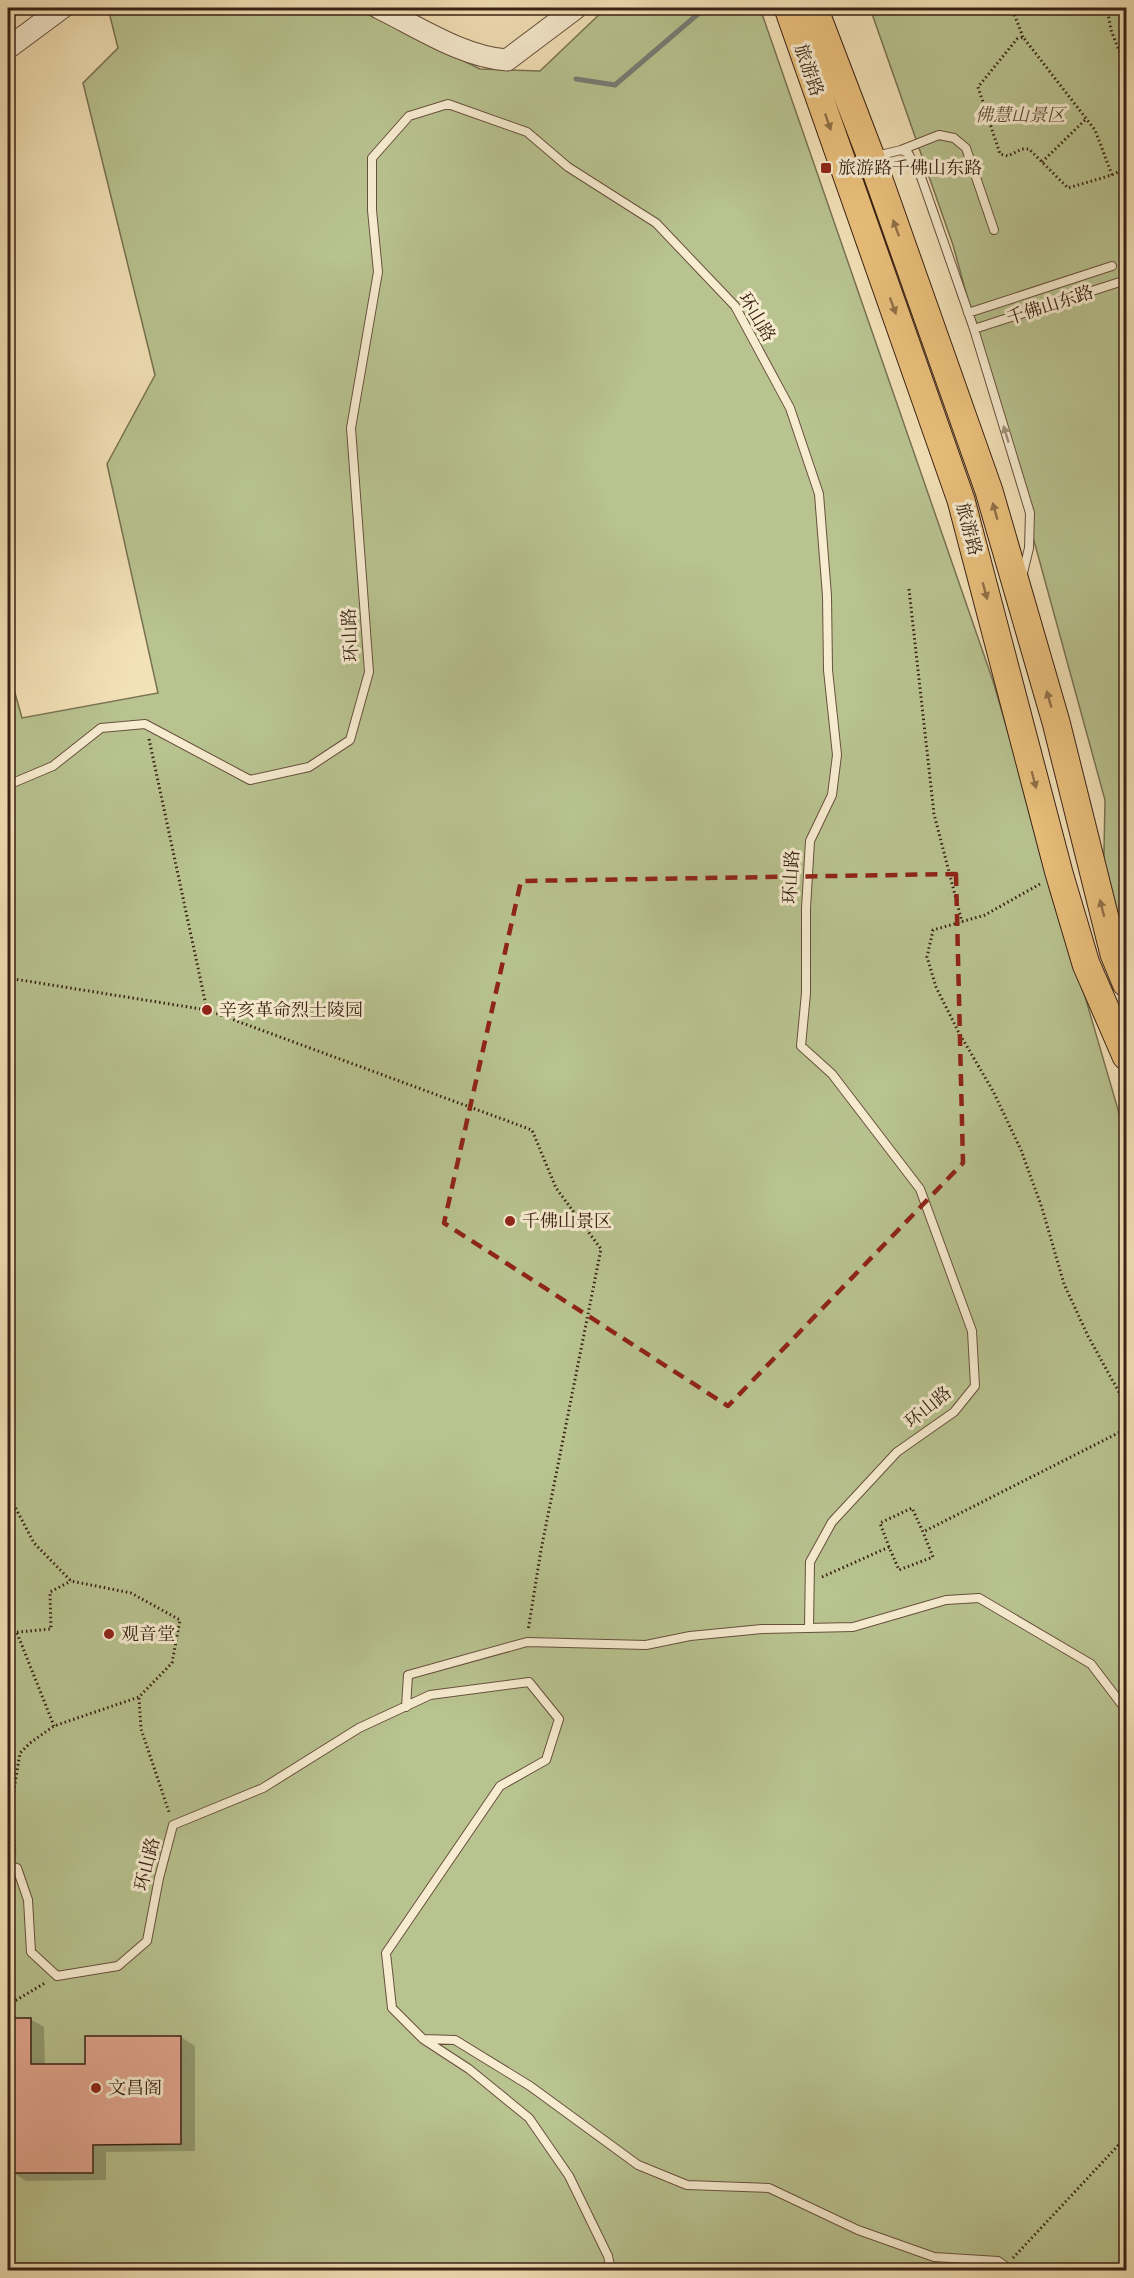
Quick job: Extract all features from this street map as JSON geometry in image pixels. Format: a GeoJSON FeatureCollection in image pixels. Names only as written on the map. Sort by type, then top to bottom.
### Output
{"type":"FeatureCollection","features":[{"type":"Feature","properties":{"kind":"main road","name":"旅游路"},"geometry":{"type":"LineString","coordinates":[[788,8],[962,500],[1059,873],[1086,964],[1126,1056]]}},
{"type":"Feature","properties":{"kind":"main road","name":"旅游路"},"geometry":{"type":"LineString","coordinates":[[814,8],[871,157],[989,491],[1056,722],[1114,954],[1126,983]]}},
{"type":"Feature","properties":{"kind":"street"},"geometry":{"type":"LineString","coordinates":[[8,48],[62,8]]}},
{"type":"Feature","properties":{"kind":"street"},"geometry":{"type":"LineString","coordinates":[[379,8],[487,59],[507,60],[576,8]]}},
{"type":"Feature","properties":{"kind":"lane","name":"环山路"},"geometry":{"type":"LineString","coordinates":[[145,724],[250,780],[309,767],[350,740],[369,672],[351,428],[378,272],[372,210],[372,158],[409,116],[448,104],[527,132],[568,168],[656,223],[735,306],[790,408],[819,494],[827,596],[828,670],[837,755],[832,795],[810,841],[806,908],[806,993],[801,1046],[832,1074],[920,1189],[972,1331],[975,1386],[954,1412],[897,1452],[832,1522],[810,1562],[809,1627]]}},
{"type":"Feature","properties":{"kind":"lane"},"geometry":{"type":"LineString","coordinates":[[871,157],[901,150],[939,135],[954,138],[966,148],[994,230]]}},
{"type":"Feature","properties":{"kind":"lane"},"geometry":{"type":"LineString","coordinates":[[901,150],[908,153],[921,177],[974,329],[1030,513],[1029,548],[1018,592]]}},
{"type":"Feature","properties":{"kind":"lane"},"geometry":{"type":"LineString","coordinates":[[968,313],[1112,266]]}},
{"type":"Feature","properties":{"kind":"lane","name":"千佛山东路"},"geometry":{"type":"LineString","coordinates":[[974,329],[1126,280]]}},
{"type":"Feature","properties":{"kind":"lane"},"geometry":{"type":"LineString","coordinates":[[8,785],[53,766],[101,728],[145,724]]}},
{"type":"Feature","properties":{"kind":"lane"},"geometry":{"type":"LineString","coordinates":[[406,1707],[408,1675],[527,1642],[646,1645],[690,1636],[809,1627],[854,1627],[946,1600],[979,1598],[1092,1664],[1126,1710]]}},
{"type":"Feature","properties":{"kind":"lane","name":"环山路"},"geometry":{"type":"LineString","coordinates":[[57,1976],[118,1966],[147,1941],[173,1826],[263,1788],[359,1728],[430,1695],[530,1682],[559,1719],[546,1760],[500,1786],[386,1953],[392,2008],[423,2039]]}},
{"type":"Feature","properties":{"kind":"lane"},"geometry":{"type":"LineString","coordinates":[[12,1866],[28,1900],[31,1952],[57,1976]]}},
{"type":"Feature","properties":{"kind":"lane"},"geometry":{"type":"LineString","coordinates":[[423,2039],[455,2040],[530,2086],[638,2164],[687,2185],[769,2188],[858,2230],[934,2256],[998,2260],[1008,2268]]}},
{"type":"Feature","properties":{"kind":"lane"},"geometry":{"type":"LineString","coordinates":[[423,2039],[469,2069],[529,2118],[569,2176],[608,2256],[611,2271]]}},
{"type":"Feature","properties":{"kind":"path"},"geometry":{"type":"LineString","coordinates":[[1022,8],[1014,11],[1023,37],[1095,130],[1112,175]]}},
{"type":"Feature","properties":{"kind":"path"},"geometry":{"type":"LineString","coordinates":[[1107,8],[1111,30],[1126,69]]}},
{"type":"Feature","properties":{"kind":"path"},"geometry":{"type":"LineString","coordinates":[[1023,37],[1017,39],[978,87],[1000,154],[1008,156],[1022,149],[1029,149],[1068,188],[1112,175],[1126,168]]}},
{"type":"Feature","properties":{"kind":"path"},"geometry":{"type":"LineString","coordinates":[[1042,162],[1086,119]]}},
{"type":"Feature","properties":{"kind":"path"},"geometry":{"type":"LineString","coordinates":[[909,589],[934,814],[962,922]]}},
{"type":"Feature","properties":{"kind":"path"},"geometry":{"type":"LineString","coordinates":[[145,724],[207,1010]]}},
{"type":"Feature","properties":{"kind":"path"},"geometry":{"type":"LineString","coordinates":[[1059,873],[985,915],[933,930],[927,957],[936,987],[958,1031],[993,1091],[1021,1150],[1042,1208],[1064,1284],[1088,1336],[1126,1405]]}},
{"type":"Feature","properties":{"kind":"path"},"geometry":{"type":"LineString","coordinates":[[8,978],[207,1010],[532,1130],[555,1188],[601,1249],[541,1550],[527,1642]]}},
{"type":"Feature","properties":{"kind":"path"},"geometry":{"type":"LineString","coordinates":[[923,1532],[1126,1429]]}},
{"type":"Feature","properties":{"kind":"path"},"geometry":{"type":"LineString","coordinates":[[8,1455],[12,1501],[34,1543],[71,1581],[131,1593],[180,1620],[172,1663],[139,1697],[54,1726],[20,1753],[11,1808],[12,1866]]}},
{"type":"Feature","properties":{"kind":"path"},"geometry":{"type":"LineString","coordinates":[[912,1508],[923,1532],[933,1557],[899,1570],[880,1523],[912,1508]]}},
{"type":"Feature","properties":{"kind":"path"},"geometry":{"type":"LineString","coordinates":[[809,1583],[889,1547]]}},
{"type":"Feature","properties":{"kind":"path"},"geometry":{"type":"LineString","coordinates":[[8,1634],[51,1629],[50,1592],[71,1581]]}},
{"type":"Feature","properties":{"kind":"path"},"geometry":{"type":"LineString","coordinates":[[17,1634],[54,1726]]}},
{"type":"Feature","properties":{"kind":"path"},"geometry":{"type":"LineString","coordinates":[[139,1697],[141,1729],[173,1826]]}},
{"type":"Feature","properties":{"kind":"path"},"geometry":{"type":"LineString","coordinates":[[8,2005],[57,1976]]}},
{"type":"Feature","properties":{"kind":"path"},"geometry":{"type":"LineString","coordinates":[[1008,2268],[1126,2137]]}},
{"type":"Feature","properties":{"kind":"highlighted area"},"geometry":{"type":"Polygon","coordinates":[[[956,874],[963,1163],[728,1406],[444,1223],[521,881],[956,874]]]}},
{"type":"Feature","properties":{"kind":"green space","name":"千佛山景区"},"geometry":{"type":"Polygon","coordinates":[[[108,8],[355,8],[480,69],[540,71],[606,8],[760,8],[993,681],[1126,1137],[1126,2270],[8,2270],[8,668],[22,718],[158,693],[107,464],[155,375],[83,83],[118,48],[108,8]]]}},
{"type":"Feature","properties":{"kind":"green space","name":"佛慧山景区"},"geometry":{"type":"Polygon","coordinates":[[[870,8],[1126,8],[1126,934],[1103,903],[1105,800],[953,245],[870,8]]]}},
{"type":"Feature","properties":{"kind":"building","name":"文昌阁"},"geometry":{"type":"Polygon","coordinates":[[[10,2018],[31,2018],[31,2064],[85,2064],[85,2036],[181,2036],[181,2144],[93,2145],[93,2173],[11,2173],[10,2018]]]}},
{"type":"Feature","properties":{"kind":"waterway"},"geometry":{"type":"LineString","coordinates":[[576,79],[615,85],[705,8]]}},
{"type":"Feature","properties":{"kind":"place","name":"旅游路千佛山东路"},"geometry":{"type":"Point","coordinates":[826,168]}},
{"type":"Feature","properties":{"kind":"place","name":"辛亥革命烈士陵园"},"geometry":{"type":"Point","coordinates":[207,1010]}},
{"type":"Feature","properties":{"kind":"place","name":"千佛山景区"},"geometry":{"type":"Point","coordinates":[510,1221]}},
{"type":"Feature","properties":{"kind":"place","name":"观音堂"},"geometry":{"type":"Point","coordinates":[109,1634]}},
{"type":"Feature","properties":{"kind":"place","name":"文昌阁"},"geometry":{"type":"Point","coordinates":[96,2088]}}]}
